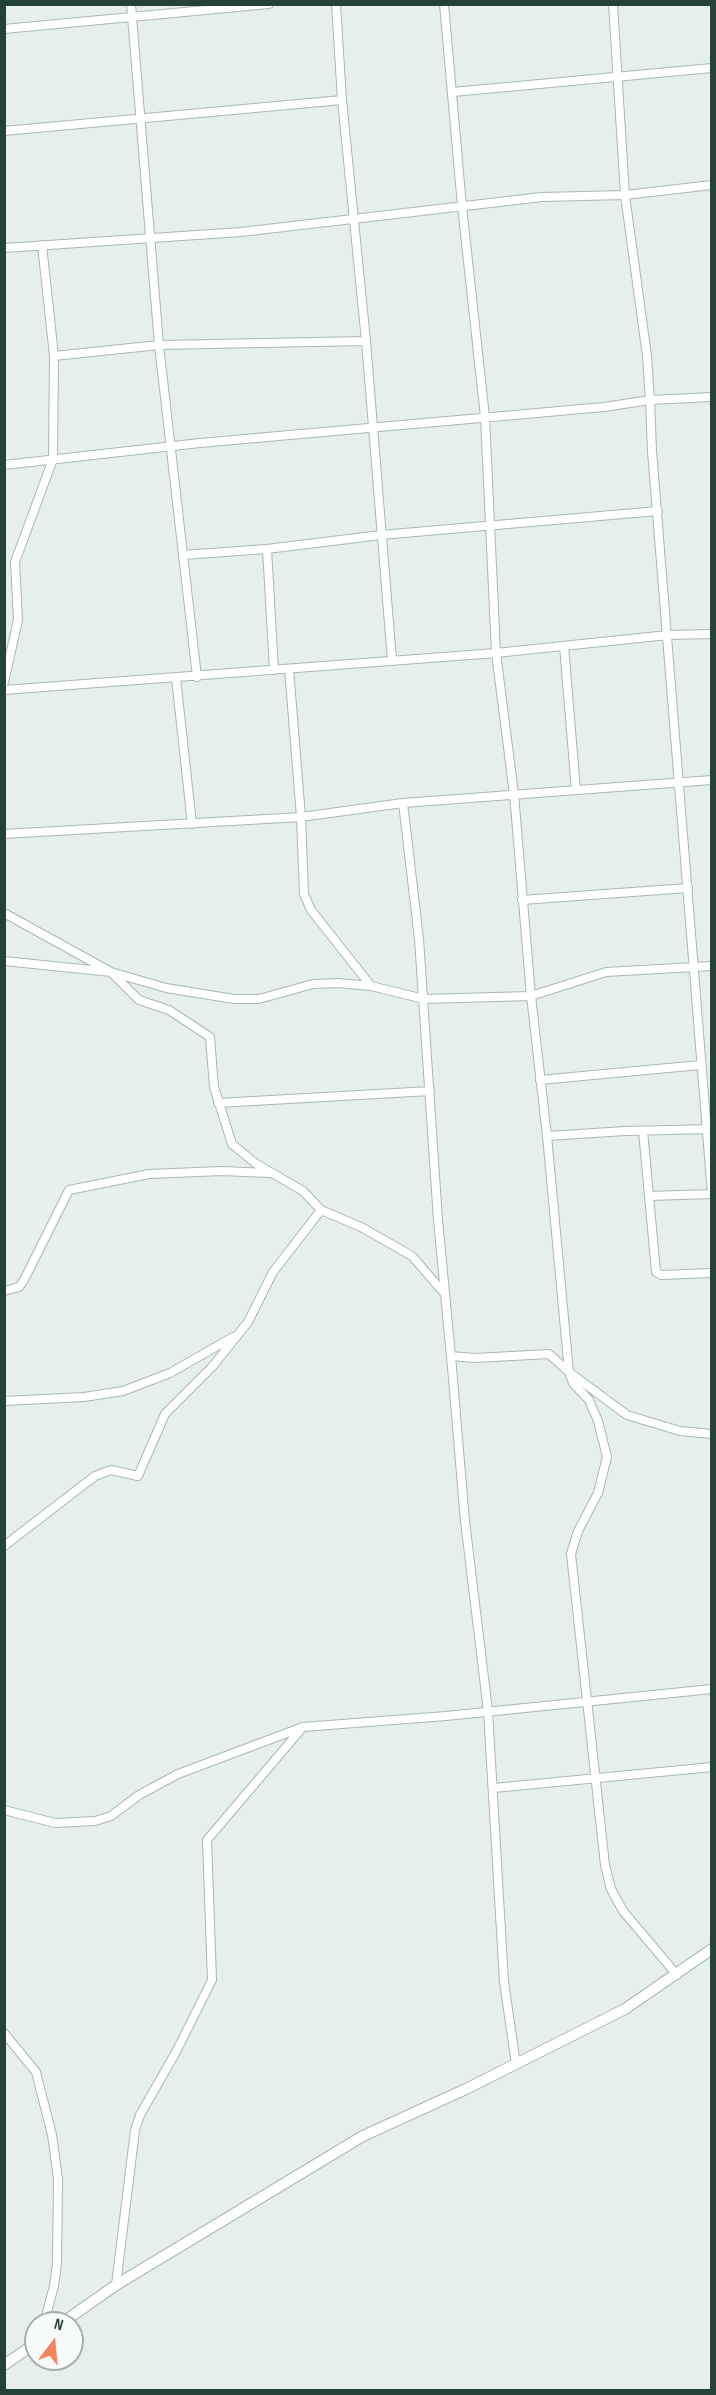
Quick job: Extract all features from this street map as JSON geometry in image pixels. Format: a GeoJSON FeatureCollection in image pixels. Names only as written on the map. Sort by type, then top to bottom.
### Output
{"type":"FeatureCollection","features":[{"type":"Feature","properties":{"kind":"street"},"geometry":{"type":"LineString","coordinates":[[131,4],[159,345],[197,677]]}},
{"type":"Feature","properties":{"kind":"street"},"geometry":{"type":"LineString","coordinates":[[4,29],[269,4]]}},
{"type":"Feature","properties":{"kind":"street"},"geometry":{"type":"LineString","coordinates":[[336,4],[342,100],[366,341],[392,660]]}},
{"type":"Feature","properties":{"kind":"street"},"geometry":{"type":"LineString","coordinates":[[444,4],[462,206],[485,417],[492,526],[496,653],[514,794],[531,996],[547,1136],[569,1372],[573,1383],[589,1400],[598,1421],[607,1457],[598,1493],[578,1531],[571,1554],[605,1865],[611,1889],[623,1911],[677,1975]]}},
{"type":"Feature","properties":{"kind":"street"},"geometry":{"type":"LineString","coordinates":[[613,4],[625,195],[647,356],[700,1065],[708,1130],[711,1194],[649,1196]]}},
{"type":"Feature","properties":{"kind":"street"},"geometry":{"type":"LineString","coordinates":[[453,92],[711,68]]}},
{"type":"Feature","properties":{"kind":"street"},"geometry":{"type":"LineString","coordinates":[[4,132],[342,100]]}},
{"type":"Feature","properties":{"kind":"street"},"geometry":{"type":"LineString","coordinates":[[4,248],[150,239],[354,219],[542,197],[625,195],[711,185]]}},
{"type":"Feature","properties":{"kind":"street"},"geometry":{"type":"LineString","coordinates":[[4,682],[18,620],[15,562],[53,459],[54,356],[42,245]]}},
{"type":"Feature","properties":{"kind":"street"},"geometry":{"type":"LineString","coordinates":[[54,356],[159,345],[366,341]]}},
{"type":"Feature","properties":{"kind":"street"},"geometry":{"type":"LineString","coordinates":[[4,465],[171,446],[342,431],[372,426],[650,400],[711,397]]}},
{"type":"Feature","properties":{"kind":"street"},"geometry":{"type":"LineString","coordinates":[[183,555],[658,511]]}},
{"type":"Feature","properties":{"kind":"street"},"geometry":{"type":"LineString","coordinates":[[267,549],[274,670]]}},
{"type":"Feature","properties":{"kind":"street"},"geometry":{"type":"LineString","coordinates":[[4,690],[496,653],[668,635],[711,634]]}},
{"type":"Feature","properties":{"kind":"street"},"geometry":{"type":"LineString","coordinates":[[564,646],[576,790]]}},
{"type":"Feature","properties":{"kind":"street"},"geometry":{"type":"LineString","coordinates":[[289,669],[301,817],[304,894],[311,910],[371,986]]}},
{"type":"Feature","properties":{"kind":"street"},"geometry":{"type":"LineString","coordinates":[[176,678],[192,824]]}},
{"type":"Feature","properties":{"kind":"street"},"geometry":{"type":"LineString","coordinates":[[4,834],[301,817],[403,803],[711,780]]}},
{"type":"Feature","properties":{"kind":"street"},"geometry":{"type":"LineString","coordinates":[[403,803],[424,999],[445,1295],[465,1521],[488,1711],[504,1982],[516,2064]]}},
{"type":"Feature","properties":{"kind":"street"},"geometry":{"type":"LineString","coordinates":[[522,900],[688,888]]}},
{"type":"Feature","properties":{"kind":"street"},"geometry":{"type":"LineString","coordinates":[[4,913],[111,972],[139,1000],[170,1010],[210,1037],[214,1087],[232,1144],[269,1173],[303,1191],[321,1210],[361,1227],[412,1256],[445,1295]]}},
{"type":"Feature","properties":{"kind":"street"},"geometry":{"type":"LineString","coordinates":[[4,961],[111,972],[166,988],[234,999],[259,999],[313,984],[371,986],[424,999],[531,996],[606,972],[711,966]]}},
{"type":"Feature","properties":{"kind":"street"},"geometry":{"type":"LineString","coordinates":[[540,1080],[700,1065]]}},
{"type":"Feature","properties":{"kind":"street"},"geometry":{"type":"LineString","coordinates":[[218,1103],[430,1091]]}},
{"type":"Feature","properties":{"kind":"street"},"geometry":{"type":"LineString","coordinates":[[547,1136],[708,1130]]}},
{"type":"Feature","properties":{"kind":"street"},"geometry":{"type":"LineString","coordinates":[[643,1131],[656,1272],[661,1275],[711,1273]]}},
{"type":"Feature","properties":{"kind":"street"},"geometry":{"type":"LineString","coordinates":[[4,1291],[20,1287],[69,1190],[149,1174],[222,1171],[269,1173]]}},
{"type":"Feature","properties":{"kind":"street"},"geometry":{"type":"LineString","coordinates":[[4,1546],[95,1476],[111,1470],[138,1476],[165,1414],[212,1367],[237,1335],[255,1310],[273,1272],[321,1210]]}},
{"type":"Feature","properties":{"kind":"street"},"geometry":{"type":"LineString","coordinates":[[4,1401],[84,1397],[123,1391],[170,1373],[237,1335]]}},
{"type":"Feature","properties":{"kind":"street"},"geometry":{"type":"LineString","coordinates":[[451,1356],[475,1358],[549,1354],[569,1372],[627,1415],[680,1431],[711,1434]]}},
{"type":"Feature","properties":{"kind":"street"},"geometry":{"type":"LineString","coordinates":[[4,1810],[55,1823],[95,1821],[111,1816],[139,1796],[178,1774],[303,1727],[354,1725],[711,1689]]}},
{"type":"Feature","properties":{"kind":"street"},"geometry":{"type":"LineString","coordinates":[[116,2285],[135,2130],[140,2115],[176,2052],[212,1980],[207,1840],[303,1727]]}},
{"type":"Feature","properties":{"kind":"street"},"geometry":{"type":"LineString","coordinates":[[494,1788],[711,1767]]}},
{"type":"Feature","properties":{"kind":"street"},"geometry":{"type":"LineString","coordinates":[[79,2311],[116,2285],[363,2136],[516,2064],[625,2009],[677,1975],[711,1949]]}},
{"type":"Feature","properties":{"kind":"street"},"geometry":{"type":"LineString","coordinates":[[4,2033],[36,2072],[52,2134],[58,2179],[57,2263],[47,2311]]}},
{"type":"Feature","properties":{"kind":"street"},"geometry":{"type":"LineString","coordinates":[[4,2365],[24,2351]]}}]}
